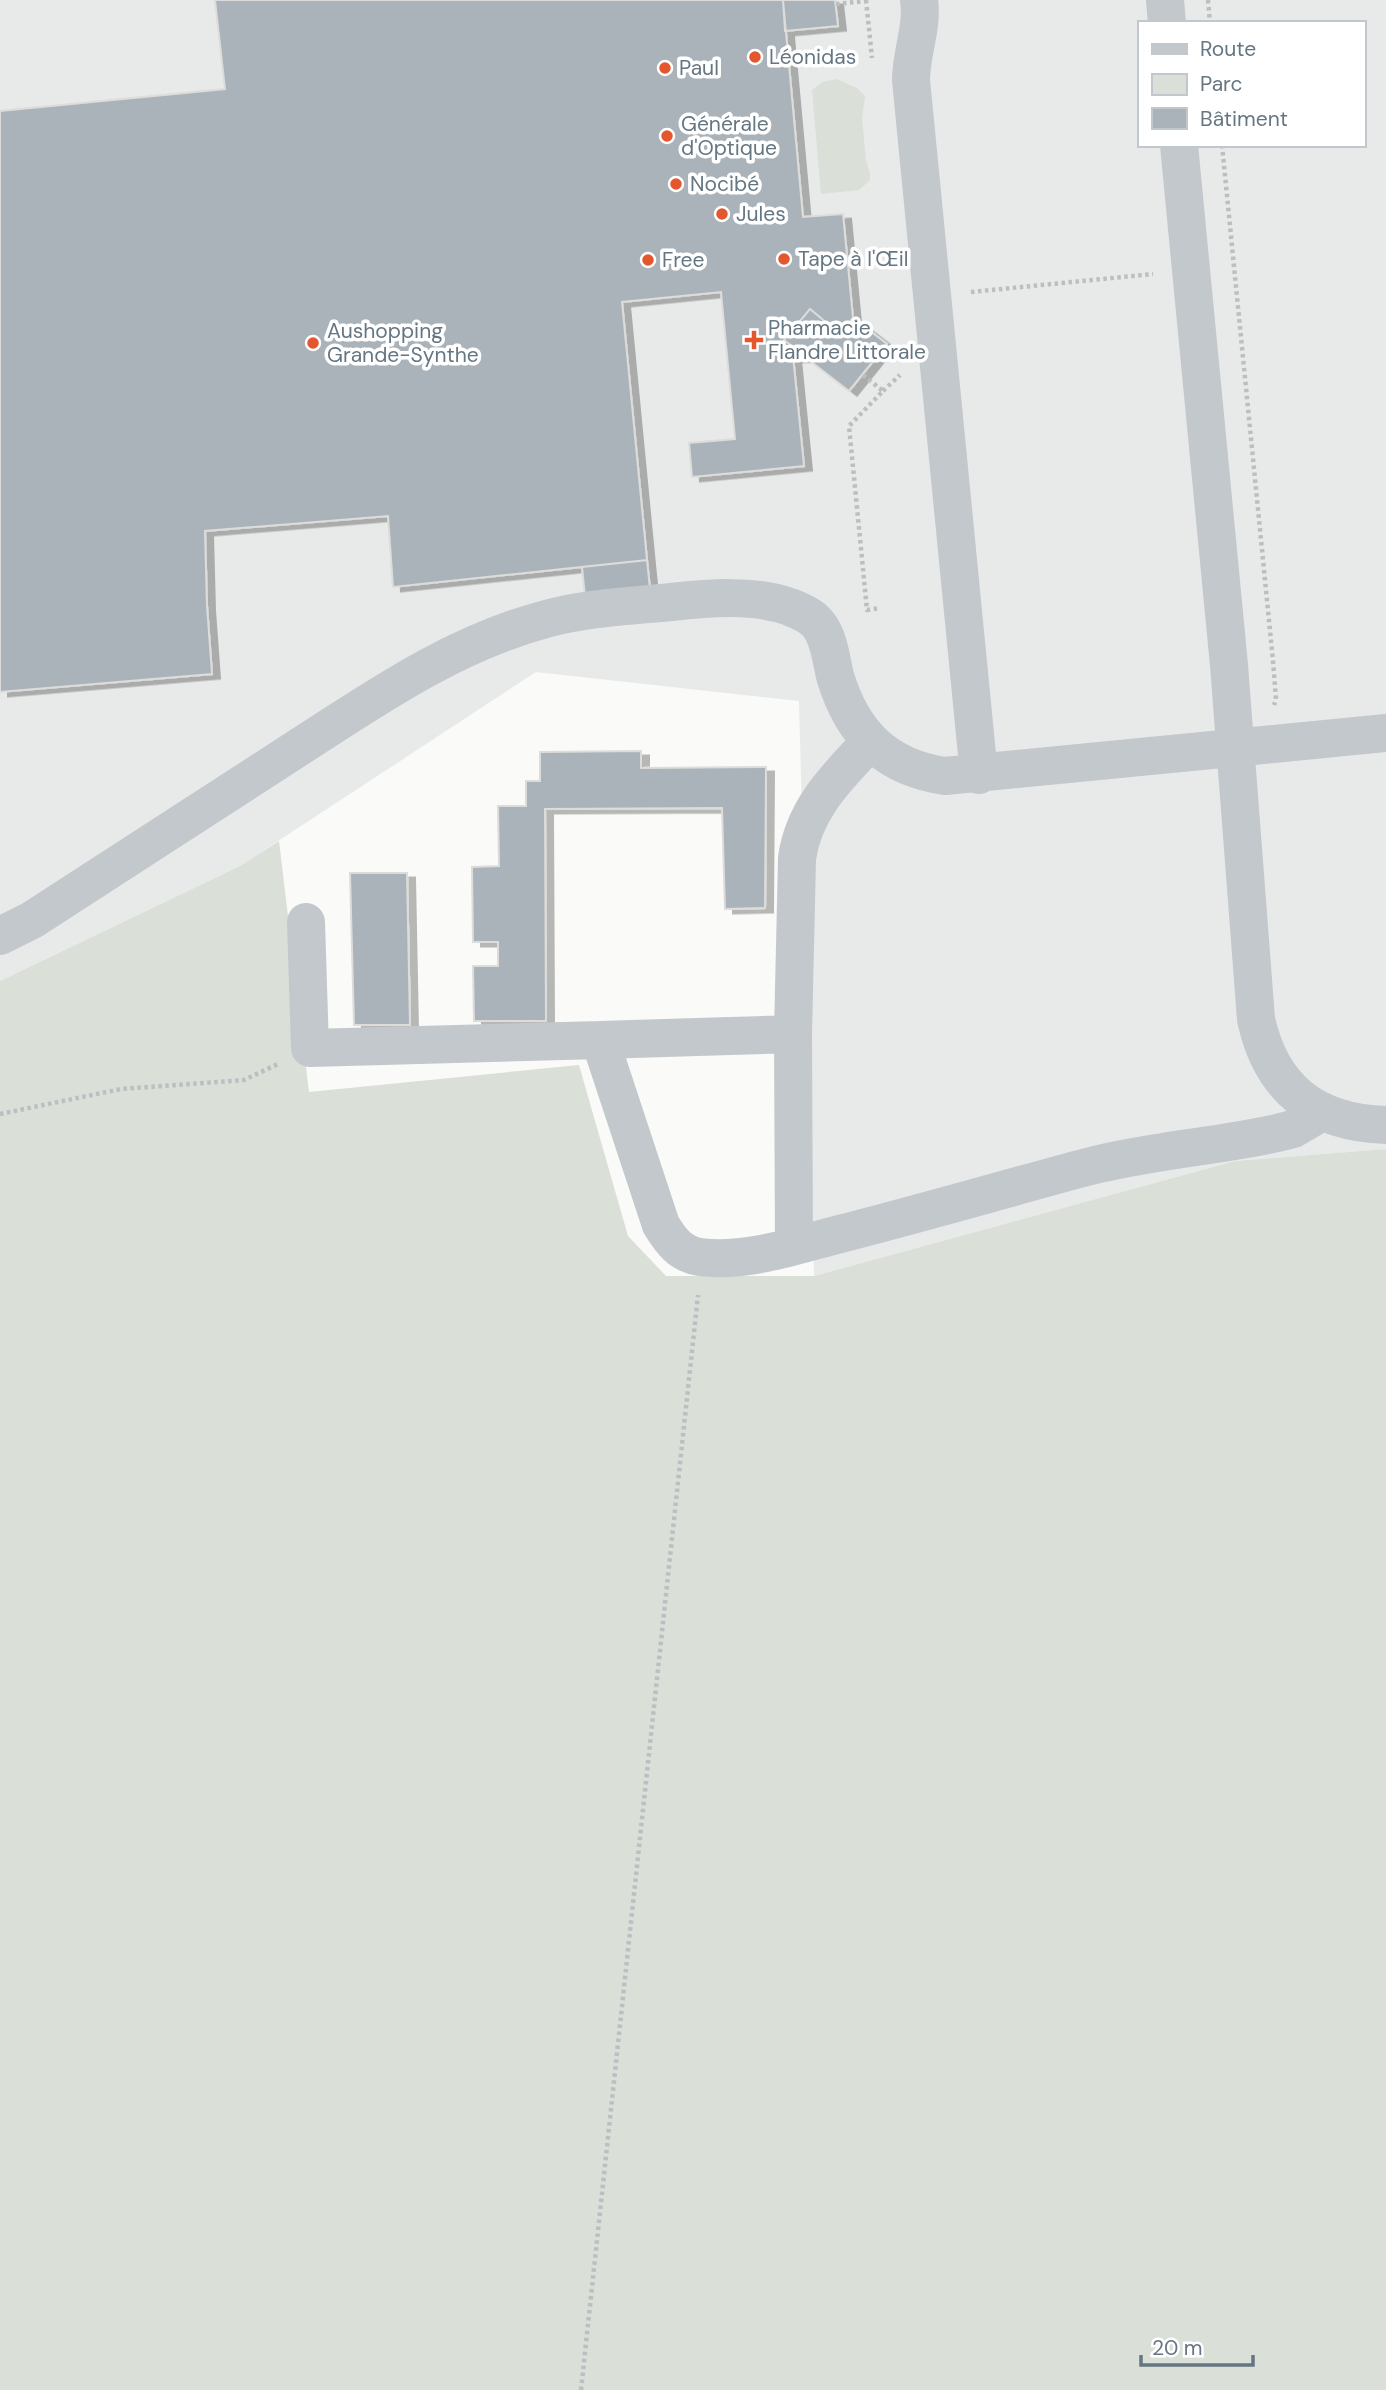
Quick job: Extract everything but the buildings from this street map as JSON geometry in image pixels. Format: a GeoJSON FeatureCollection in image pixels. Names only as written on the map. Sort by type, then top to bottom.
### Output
{"type":"FeatureCollection","features":[{"type":"Feature","properties":{"kind":"street"},"geometry":{"type":"LineString","coordinates":[[919,0],[920,24],[911,80],[979,775]]}},
{"type":"Feature","properties":{"kind":"street"},"geometry":{"type":"LineString","coordinates":[[1165,0],[1167,21]]}},
{"type":"Feature","properties":{"kind":"street"},"geometry":{"type":"LineString","coordinates":[[1179,147],[1229,665],[1250,748],[1254,1003],[1260,1036],[1271,1065],[1280,1078],[1291,1090],[1322,1112],[1355,1123],[1386,1125]]}},
{"type":"Feature","properties":{"kind":"street"},"geometry":{"type":"LineString","coordinates":[[0,936],[32,920],[407,678],[483,641],[566,614],[700,600],[752,600],[789,607],[811,617],[819,625],[849,712],[871,741],[898,762],[912,769],[945,776],[979,775],[1386,733]]}},
{"type":"Feature","properties":{"kind":"street"},"geometry":{"type":"LineString","coordinates":[[794,1246],[793,1034],[797,858],[800,841],[822,795],[871,741]]}},
{"type":"Feature","properties":{"kind":"street"},"geometry":{"type":"LineString","coordinates":[[306,922],[310,1048],[793,1034]]}},
{"type":"Feature","properties":{"kind":"street"},"geometry":{"type":"LineString","coordinates":[[600,1040],[661,1225],[678,1248],[687,1254],[702,1257],[744,1256],[794,1246],[1086,1167],[1293,1129],[1322,1112]]}},
{"type":"Feature","properties":{"kind":"path"},"geometry":{"type":"LineString","coordinates":[[1208,0],[1210,21]]}},
{"type":"Feature","properties":{"kind":"path"},"geometry":{"type":"LineString","coordinates":[[835,4],[866,1]]}},
{"type":"Feature","properties":{"kind":"path"},"geometry":{"type":"LineString","coordinates":[[1222,147],[1276,699],[1267,727],[1250,748]]}},
{"type":"Feature","properties":{"kind":"path"},"geometry":{"type":"LineString","coordinates":[[932,296],[1234,266]]}},
{"type":"Feature","properties":{"kind":"path"},"geometry":{"type":"LineString","coordinates":[[880,608],[866,610],[849,426],[902,374]]}},
{"type":"Feature","properties":{"kind":"path"},"geometry":{"type":"LineString","coordinates":[[863,375],[883,391]]}},
{"type":"Feature","properties":{"kind":"path"},"geometry":{"type":"LineString","coordinates":[[0,1114],[121,1089],[244,1080],[310,1048]]}},
{"type":"Feature","properties":{"kind":"path"},"geometry":{"type":"LineString","coordinates":[[581,2390],[702,1257]]}},
{"type":"Feature","properties":{"kind":"shaded area"},"geometry":{"type":"Polygon","coordinates":[[[0,0],[1386,0],[1386,1149],[1235,1161],[814,1276],[799,701],[536,672],[240,866],[0,981],[0,0]]]}},
{"type":"Feature","properties":{"kind":"green space"},"geometry":{"type":"Polygon","coordinates":[[[836,79],[857,88],[865,96],[862,118],[870,180],[859,190],[821,194],[812,90],[823,82],[836,79]]]}},
{"type":"Feature","properties":{"kind":"green space"},"geometry":{"type":"Polygon","coordinates":[[[279,841],[309,1092],[579,1065],[628,1236],[666,1276],[814,1276],[1235,1161],[1386,1149],[1386,2390],[0,2390],[0,981],[240,866],[279,841]]]}},
{"type":"Feature","properties":{"kind":"place","name":"Léonidas"},"geometry":{"type":"Point","coordinates":[755,57]}},
{"type":"Feature","properties":{"kind":"place","name":"Paul"},"geometry":{"type":"Point","coordinates":[665,68]}},
{"type":"Feature","properties":{"kind":"place","name":"Générale d'Optique"},"geometry":{"type":"Point","coordinates":[667,136]}},
{"type":"Feature","properties":{"kind":"place","name":"Nocibé"},"geometry":{"type":"Point","coordinates":[676,184]}},
{"type":"Feature","properties":{"kind":"place","name":"Jules"},"geometry":{"type":"Point","coordinates":[722,214]}},
{"type":"Feature","properties":{"kind":"place","name":"Tape à l'Œil"},"geometry":{"type":"Point","coordinates":[784,259]}},
{"type":"Feature","properties":{"kind":"place","name":"Free"},"geometry":{"type":"Point","coordinates":[648,260]}},
{"type":"Feature","properties":{"kind":"place","name":"Pharmacie Flandre Littorale"},"geometry":{"type":"Point","coordinates":[754,340]}},
{"type":"Feature","properties":{"kind":"place","name":"Aushopping Grande-Synthe"},"geometry":{"type":"Point","coordinates":[313,343]}}]}
